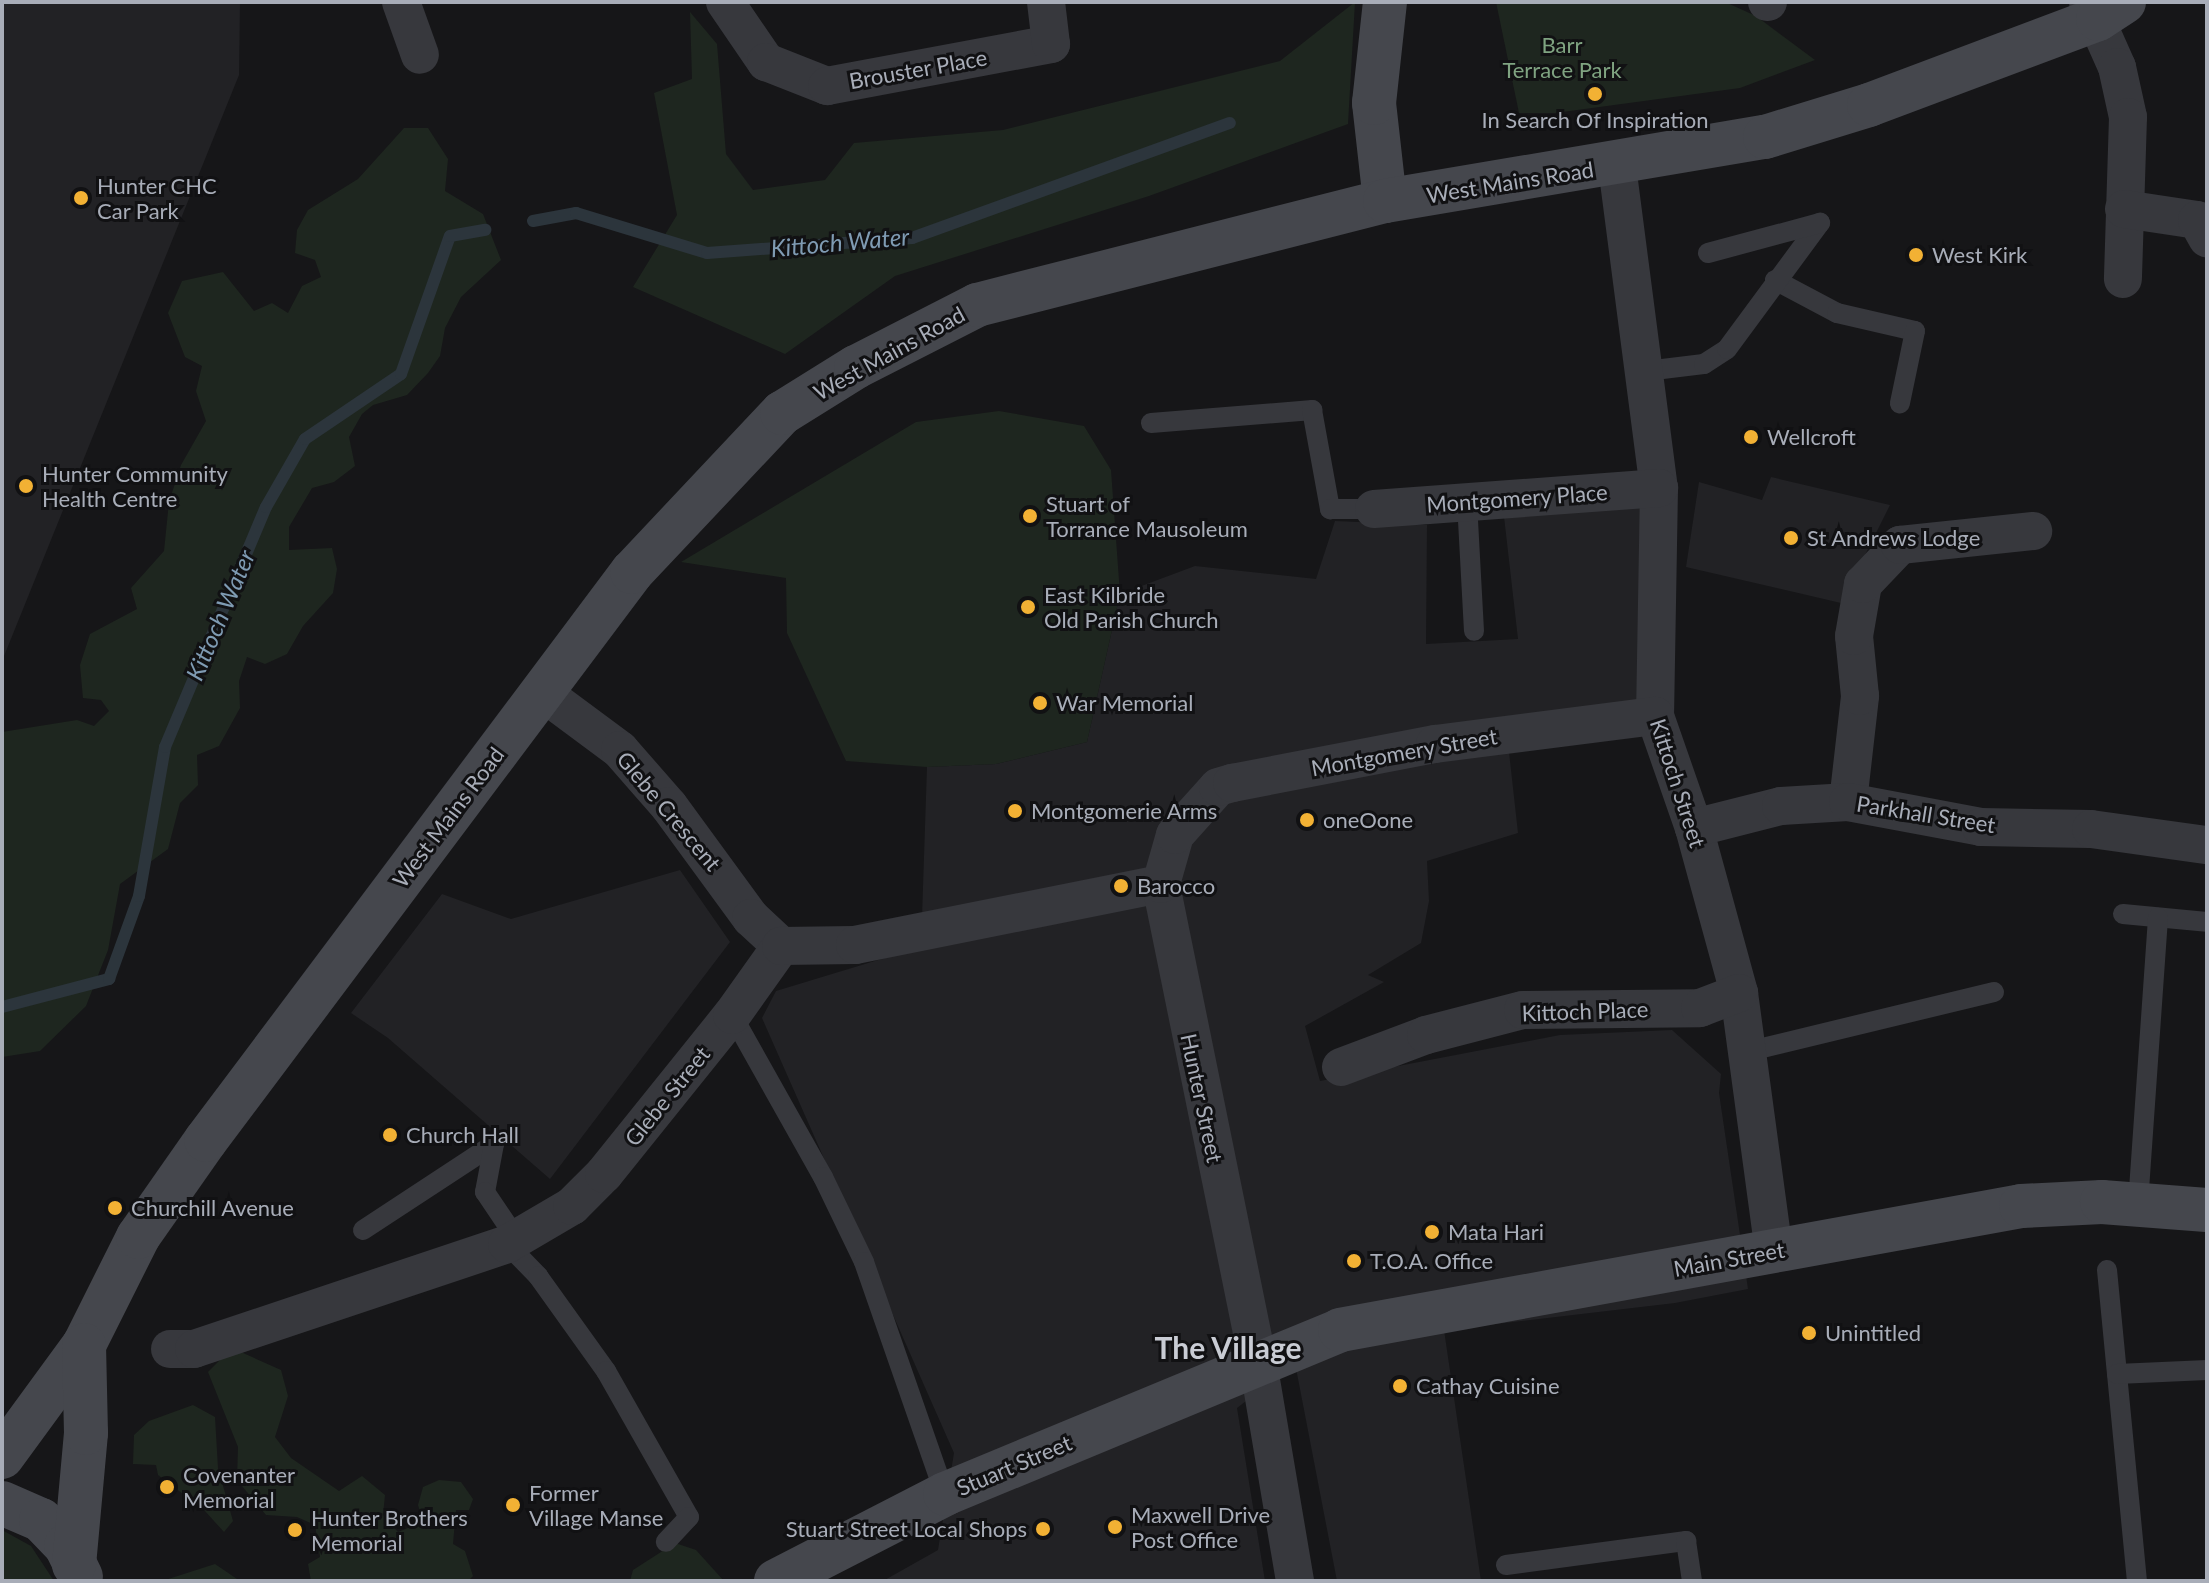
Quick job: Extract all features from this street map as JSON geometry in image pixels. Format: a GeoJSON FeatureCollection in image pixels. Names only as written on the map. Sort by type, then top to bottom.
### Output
{"type":"FeatureCollection","features":[{"type":"Feature","properties":{"kind":"main road"},"geometry":{"type":"LineString","coordinates":[[1385,2],[1374,103],[1385,201]]}},
{"type":"Feature","properties":{"kind":"main road","name":"West Mains Road"},"geometry":{"type":"LineString","coordinates":[[2,1457],[84,1345],[138,1237],[189,1164],[632,572],[714,481],[782,413],[856,367],[977,305],[1385,201],[1617,166],[1780,133],[1869,105],[2103,8]]}},
{"type":"Feature","properties":{"kind":"main road","name":"Main Street"},"geometry":{"type":"LineString","coordinates":[[1258,1362],[1340,1330],[2021,1206],[2138,1204],[2207,1210]]}},
{"type":"Feature","properties":{"kind":"main road","name":"West Mains Road"},"geometry":{"type":"LineString","coordinates":[[80,1577],[86,1433],[84,1345]]}},
{"type":"Feature","properties":{"kind":"main road","name":"Stuart Street"},"geometry":{"type":"LineString","coordinates":[[776,1581],[945,1494],[1258,1362]]}},
{"type":"Feature","properties":{"kind":"main road"},"geometry":{"type":"LineString","coordinates":[[2,1503],[41,1520],[66,1546],[80,1577]]}},
{"type":"Feature","properties":{"kind":"street"},"geometry":{"type":"LineString","coordinates":[[401,2],[420,55]]}},
{"type":"Feature","properties":{"kind":"street","name":"Brouster Place"},"geometry":{"type":"LineString","coordinates":[[725,2],[766,62],[827,86],[1051,44],[1046,2]]}},
{"type":"Feature","properties":{"kind":"street"},"geometry":{"type":"LineString","coordinates":[[2103,8],[2128,117],[2123,279]]}},
{"type":"Feature","properties":{"kind":"street","name":"Kittoch Street"},"geometry":{"type":"LineString","coordinates":[[1617,166],[1659,488],[1655,716],[1694,828],[1739,993],[1750,1051],[1774,1251]]}},
{"type":"Feature","properties":{"kind":"street"},"geometry":{"type":"LineString","coordinates":[[2124,209],[2197,220],[2207,238]]}},
{"type":"Feature","properties":{"kind":"street","name":"Montgomery Place"},"geometry":{"type":"LineString","coordinates":[[1374,509],[1659,488]]}},
{"type":"Feature","properties":{"kind":"street"},"geometry":{"type":"LineString","coordinates":[[1848,802],[1860,696],[1854,636],[1863,584],[1900,545],[2033,531]]}},
{"type":"Feature","properties":{"kind":"street","name":"Glebe Crescent"},"geometry":{"type":"LineString","coordinates":[[542,692],[620,750],[678,818],[751,918],[781,946]]}},
{"type":"Feature","properties":{"kind":"street","name":"Montgomery Street"},"geometry":{"type":"LineString","coordinates":[[1175,835],[1196,807],[1218,787],[1232,783],[1435,744],[1655,716]]}},
{"type":"Feature","properties":{"kind":"street","name":"Parkhall Street"},"geometry":{"type":"LineString","coordinates":[[1694,828],[1781,806],[1848,802],[1981,827],[2091,829],[2207,845]]}},
{"type":"Feature","properties":{"kind":"street","name":"Hunter Street"},"geometry":{"type":"LineString","coordinates":[[1175,835],[1161,884],[1258,1362],[1295,1581]]}},
{"type":"Feature","properties":{"kind":"street"},"geometry":{"type":"LineString","coordinates":[[781,946],[855,945],[1161,884]]}},
{"type":"Feature","properties":{"kind":"street","name":"Glebe Street"},"geometry":{"type":"LineString","coordinates":[[170,1349],[194,1349],[511,1241],[572,1206],[604,1174],[732,1015],[781,946]]}},
{"type":"Feature","properties":{"kind":"street","name":"Kittoch Place"},"geometry":{"type":"LineString","coordinates":[[1341,1067],[1426,1035],[1523,1010],[1700,1008],[1739,993]]}},
{"type":"Feature","properties":{"kind":"lane"},"geometry":{"type":"LineString","coordinates":[[1646,371],[1704,364],[1727,349],[1820,223],[1708,253]]}},
{"type":"Feature","properties":{"kind":"lane"},"geometry":{"type":"LineString","coordinates":[[1775,280],[1837,313],[1915,331],[1900,403]]}},
{"type":"Feature","properties":{"kind":"lane"},"geometry":{"type":"LineString","coordinates":[[1151,423],[1312,410],[1330,509],[1374,509]]}},
{"type":"Feature","properties":{"kind":"lane"},"geometry":{"type":"LineString","coordinates":[[1467,502],[1474,631]]}},
{"type":"Feature","properties":{"kind":"lane"},"geometry":{"type":"LineString","coordinates":[[2123,914],[2207,922]]}},
{"type":"Feature","properties":{"kind":"lane"},"geometry":{"type":"LineString","coordinates":[[2138,1204],[2158,918]]}},
{"type":"Feature","properties":{"kind":"lane"},"geometry":{"type":"LineString","coordinates":[[1750,1051],[1994,992]]}},
{"type":"Feature","properties":{"kind":"lane"},"geometry":{"type":"LineString","coordinates":[[732,1015],[823,1177],[864,1262],[945,1494]]}},
{"type":"Feature","properties":{"kind":"lane"},"geometry":{"type":"LineString","coordinates":[[363,1230],[494,1144],[485,1192],[511,1241],[606,1371],[689,1517],[666,1542]]}},
{"type":"Feature","properties":{"kind":"lane"},"geometry":{"type":"LineString","coordinates":[[2107,1270],[2137,1581]]}},
{"type":"Feature","properties":{"kind":"lane"},"geometry":{"type":"LineString","coordinates":[[2117,1374],[2207,1370]]}},
{"type":"Feature","properties":{"kind":"lane"},"geometry":{"type":"LineString","coordinates":[[1506,1565],[1686,1541],[1692,1581]]}},
{"type":"Feature","properties":{"kind":"shaded area"},"geometry":{"type":"Polygon","coordinates":[[[2,2],[240,2],[239,75],[2,661],[2,2]]]}},
{"type":"Feature","properties":{"kind":"shaded area"},"geometry":{"type":"Polygon","coordinates":[[[1771,477],[1890,505],[1841,603],[1686,567],[1699,482],[1762,500],[1771,477]]]}},
{"type":"Feature","properties":{"kind":"shaded area"},"geometry":{"type":"Polygon","coordinates":[[[1659,488],[1655,716],[1507,734],[1518,833],[1427,861],[1429,901],[1421,943],[1368,975],[1384,982],[1305,1026],[1320,1081],[1560,1035],[1672,1030],[1721,1074],[1719,1093],[1748,1289],[1675,1303],[1444,1330],[1481,1581],[1337,1581],[1295,1363],[1237,1408],[1265,1581],[883,1581],[938,1550],[954,1453],[762,1018],[776,991],[921,947],[927,767],[996,764],[1087,742],[1120,594],[1195,566],[1316,579],[1335,521],[1427,525],[1426,644],[1518,639],[1502,499],[1659,488]]]}},
{"type":"Feature","properties":{"kind":"shaded area"},"geometry":{"type":"Polygon","coordinates":[[[680,870],[730,942],[550,1179],[388,1038],[351,1013],[442,894],[511,919],[680,870]]]}},
{"type":"Feature","properties":{"kind":"green space"},"geometry":{"type":"Polygon","coordinates":[[[1355,2],[1348,124],[1149,196],[895,276],[785,354],[633,287],[677,215],[654,93],[692,79],[690,12],[717,44],[726,154],[753,190],[825,180],[854,143],[1003,130],[1280,61],[1355,2]]]}},
{"type":"Feature","properties":{"kind":"green space","name":"Barr Terrace Park"},"geometry":{"type":"Polygon","coordinates":[[[1496,2],[1725,2],[1756,16],[1815,60],[1740,88],[1555,113],[1519,113],[1496,2]]]}},
{"type":"Feature","properties":{"kind":"green space"},"geometry":{"type":"Polygon","coordinates":[[[404,128],[428,128],[448,159],[445,191],[483,214],[501,260],[461,297],[445,328],[440,356],[428,373],[407,395],[373,405],[362,414],[349,437],[355,466],[334,482],[312,488],[289,527],[289,550],[332,548],[337,569],[333,593],[303,626],[287,654],[265,664],[247,657],[239,681],[240,708],[219,746],[197,755],[198,785],[180,803],[168,849],[120,884],[108,950],[86,1006],[40,1051],[2,1057],[2,732],[77,720],[94,726],[109,711],[101,700],[83,698],[80,665],[90,634],[137,609],[131,588],[164,551],[169,502],[181,465],[206,421],[196,391],[202,366],[185,357],[168,313],[182,281],[223,272],[254,311],[272,303],[288,313],[302,286],[321,277],[315,260],[295,253],[297,230],[308,210],[358,179],[404,128]]]}},
{"type":"Feature","properties":{"kind":"green space"},"geometry":{"type":"Polygon","coordinates":[[[999,411],[1084,426],[1111,470],[1120,594],[1087,742],[996,764],[927,767],[846,761],[787,633],[786,578],[681,562],[916,422],[999,411]]]}},
{"type":"Feature","properties":{"kind":"green space"},"geometry":{"type":"Polygon","coordinates":[[[232,1348],[281,1370],[288,1396],[275,1437],[291,1458],[339,1491],[362,1476],[385,1495],[383,1515],[398,1532],[423,1522],[418,1505],[423,1487],[439,1480],[461,1482],[473,1499],[469,1510],[456,1510],[453,1544],[465,1551],[473,1576],[468,1581],[311,1581],[308,1564],[320,1557],[315,1525],[297,1517],[266,1515],[237,1480],[238,1447],[208,1372],[232,1348]]]}},
{"type":"Feature","properties":{"kind":"green space"},"geometry":{"type":"Polygon","coordinates":[[[193,1405],[215,1417],[218,1468],[233,1521],[224,1532],[204,1510],[158,1475],[156,1465],[133,1464],[134,1435],[149,1421],[193,1405]]]}},
{"type":"Feature","properties":{"kind":"green space"},"geometry":{"type":"Polygon","coordinates":[[[2,1530],[31,1546],[54,1581],[2,1581],[2,1530]]]}},
{"type":"Feature","properties":{"kind":"green space"},"geometry":{"type":"Polygon","coordinates":[[[675,1543],[696,1550],[724,1581],[630,1581],[633,1570],[675,1543]]]}},
{"type":"Feature","properties":{"kind":"green space"},"geometry":{"type":"Polygon","coordinates":[[[215,1564],[240,1581],[162,1581],[187,1573],[215,1564]]]}},
{"type":"Feature","properties":{"kind":"waterway","name":"Kittoch Water"},"geometry":{"type":"LineString","coordinates":[[533,221],[576,213],[707,253],[912,238],[1230,123]]}},
{"type":"Feature","properties":{"kind":"waterway","name":"Kittoch Water"},"geometry":{"type":"LineString","coordinates":[[2,1007],[109,979],[139,896],[165,747],[266,507],[305,439],[401,374],[450,236],[485,230]]}},
{"type":"Feature","properties":{"kind":"place","name":"In Search Of Inspiration"},"geometry":{"type":"Point","coordinates":[1595,94]}},
{"type":"Feature","properties":{"kind":"place","name":"Hunter CHC Car Park"},"geometry":{"type":"Point","coordinates":[81,198]}},
{"type":"Feature","properties":{"kind":"place","name":"West Kirk"},"geometry":{"type":"Point","coordinates":[1916,255]}},
{"type":"Feature","properties":{"kind":"place","name":"Wellcroft"},"geometry":{"type":"Point","coordinates":[1751,437]}},
{"type":"Feature","properties":{"kind":"place","name":"Hunter Community Health Centre"},"geometry":{"type":"Point","coordinates":[26,486]}},
{"type":"Feature","properties":{"kind":"place","name":"Stuart of Torrance Mausoleum"},"geometry":{"type":"Point","coordinates":[1030,516]}},
{"type":"Feature","properties":{"kind":"place","name":"St Andrews Lodge"},"geometry":{"type":"Point","coordinates":[1791,538]}},
{"type":"Feature","properties":{"kind":"place","name":"East Kilbride Old Parish Church"},"geometry":{"type":"Point","coordinates":[1028,607]}},
{"type":"Feature","properties":{"kind":"place","name":"War Memorial"},"geometry":{"type":"Point","coordinates":[1040,703]}},
{"type":"Feature","properties":{"kind":"place","name":"Montgomerie Arms"},"geometry":{"type":"Point","coordinates":[1015,811]}},
{"type":"Feature","properties":{"kind":"place","name":"oneOone"},"geometry":{"type":"Point","coordinates":[1307,820]}},
{"type":"Feature","properties":{"kind":"place","name":"Barocco"},"geometry":{"type":"Point","coordinates":[1121,886]}},
{"type":"Feature","properties":{"kind":"place","name":"Church Hall"},"geometry":{"type":"Point","coordinates":[390,1135]}},
{"type":"Feature","properties":{"kind":"place","name":"Churchill Avenue"},"geometry":{"type":"Point","coordinates":[115,1208]}},
{"type":"Feature","properties":{"kind":"place","name":"Mata Hari"},"geometry":{"type":"Point","coordinates":[1432,1232]}},
{"type":"Feature","properties":{"kind":"place","name":"T.O.A. Office"},"geometry":{"type":"Point","coordinates":[1354,1261]}},
{"type":"Feature","properties":{"kind":"place","name":"Unintitled"},"geometry":{"type":"Point","coordinates":[1809,1333]}},
{"type":"Feature","properties":{"kind":"place","name":"Cathay Cuisine"},"geometry":{"type":"Point","coordinates":[1400,1386]}},
{"type":"Feature","properties":{"kind":"place","name":"Covenanter Memorial"},"geometry":{"type":"Point","coordinates":[167,1487]}},
{"type":"Feature","properties":{"kind":"place","name":"Former Village Manse"},"geometry":{"type":"Point","coordinates":[513,1505]}},
{"type":"Feature","properties":{"kind":"place","name":"Maxwell Drive Post Office"},"geometry":{"type":"Point","coordinates":[1115,1527]}},
{"type":"Feature","properties":{"kind":"place","name":"Stuart Street Local Shops"},"geometry":{"type":"Point","coordinates":[1043,1529]}},
{"type":"Feature","properties":{"kind":"place","name":"Hunter Brothers Memorial"},"geometry":{"type":"Point","coordinates":[295,1530]}},
{"type":"Feature","properties":{"kind":"district","name":"The Village"},"geometry":{"type":"Point","coordinates":[1228,1347]}}]}
